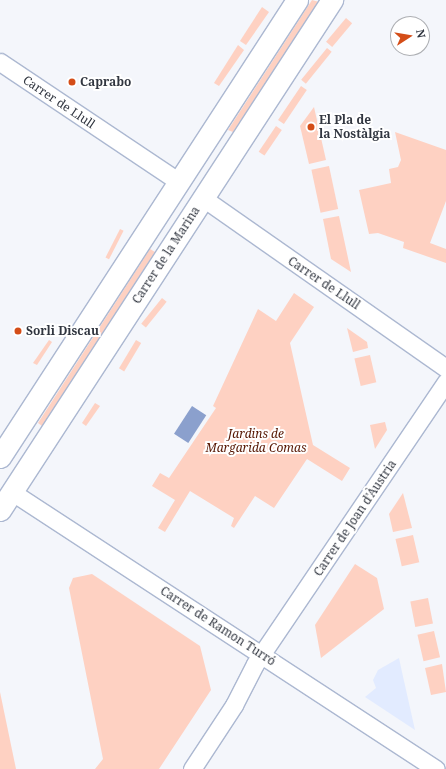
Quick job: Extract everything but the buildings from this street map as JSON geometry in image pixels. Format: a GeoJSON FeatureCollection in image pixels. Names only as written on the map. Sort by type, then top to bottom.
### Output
{"type":"FeatureCollection","features":[{"type":"Feature","properties":{"kind":"street"},"geometry":{"type":"LineString","coordinates":[[0,457],[297,0]]}},
{"type":"Feature","properties":{"kind":"street","name":"Carrer de la Marina"},"geometry":{"type":"LineString","coordinates":[[0,510],[6,488],[203,198],[332,0]]}},
{"type":"Feature","properties":{"kind":"street","name":"Carrer de Llull"},"geometry":{"type":"LineString","coordinates":[[0,62],[179,182]]}},
{"type":"Feature","properties":{"kind":"street"},"geometry":{"type":"LineString","coordinates":[[179,182],[203,198]]}},
{"type":"Feature","properties":{"kind":"street","name":"Carrer de Llull"},"geometry":{"type":"LineString","coordinates":[[203,198],[446,368]]}},
{"type":"Feature","properties":{"kind":"street","name":"Carrer de Joan d'Àustria"},"geometry":{"type":"LineString","coordinates":[[192,769],[264,655],[446,382]]}},
{"type":"Feature","properties":{"kind":"street","name":"Carrer de Ramon Turró"},"geometry":{"type":"LineString","coordinates":[[6,488],[264,655],[436,769]]}},
{"type":"Feature","properties":{"kind":"shaded area"},"geometry":{"type":"Polygon","coordinates":[[[399,658],[415,730],[365,697],[376,688],[373,680],[378,670],[399,658]]]}},
{"type":"Feature","properties":{"kind":"green space"},"geometry":{"type":"Polygon","coordinates":[[[312,0],[319,2],[233,132],[228,130],[312,0]]]}},
{"type":"Feature","properties":{"kind":"green space"},"geometry":{"type":"Polygon","coordinates":[[[262,7],[269,12],[246,45],[240,41],[262,7]]]}},
{"type":"Feature","properties":{"kind":"green space"},"geometry":{"type":"Polygon","coordinates":[[[346,18],[352,23],[332,47],[326,42],[346,18]]]}},
{"type":"Feature","properties":{"kind":"green space"},"geometry":{"type":"Polygon","coordinates":[[[238,45],[244,50],[219,86],[214,83],[238,45]]]}},
{"type":"Feature","properties":{"kind":"green space"},"geometry":{"type":"Polygon","coordinates":[[[327,48],[332,52],[306,84],[301,80],[327,48]]]}},
{"type":"Feature","properties":{"kind":"green space"},"geometry":{"type":"Polygon","coordinates":[[[301,86],[307,90],[284,124],[278,120],[301,86]]]}},
{"type":"Feature","properties":{"kind":"green space"},"geometry":{"type":"Polygon","coordinates":[[[314,107],[326,160],[309,164],[300,126],[314,107]]]}},
{"type":"Feature","properties":{"kind":"green space"},"geometry":{"type":"Polygon","coordinates":[[[276,126],[282,130],[264,156],[259,152],[276,126]]]}},
{"type":"Feature","properties":{"kind":"green space"},"geometry":{"type":"Polygon","coordinates":[[[395,132],[446,150],[446,201],[430,243],[446,249],[446,263],[403,248],[404,242],[378,233],[369,234],[359,190],[391,183],[389,169],[398,167],[401,160],[395,132]]]}},
{"type":"Feature","properties":{"kind":"green space"},"geometry":{"type":"Polygon","coordinates":[[[329,166],[338,209],[321,213],[311,170],[329,166]]]}},
{"type":"Feature","properties":{"kind":"green space"},"geometry":{"type":"Polygon","coordinates":[[[339,216],[351,272],[331,259],[323,219],[339,216]]]}},
{"type":"Feature","properties":{"kind":"green space"},"geometry":{"type":"Polygon","coordinates":[[[120,229],[124,231],[109,259],[105,258],[120,229]]]}},
{"type":"Feature","properties":{"kind":"green space"},"geometry":{"type":"Polygon","coordinates":[[[150,249],[155,252],[42,426],[38,423],[150,249]]]}},
{"type":"Feature","properties":{"kind":"green space","name":"Jardins de Margarida Comas"},"geometry":{"type":"Polygon","coordinates":[[[294,293],[314,307],[290,343],[313,445],[350,468],[342,481],[307,459],[274,508],[255,496],[234,528],[231,526],[234,518],[190,491],[165,532],[158,528],[175,500],[152,486],[160,473],[169,478],[216,408],[213,406],[258,309],[276,321],[294,293]]]}},
{"type":"Feature","properties":{"kind":"green space"},"geometry":{"type":"Polygon","coordinates":[[[162,298],[167,302],[146,327],[141,324],[162,298]]]}},
{"type":"Feature","properties":{"kind":"green space"},"geometry":{"type":"Polygon","coordinates":[[[347,328],[367,342],[368,348],[353,352],[347,328]]]}},
{"type":"Feature","properties":{"kind":"green space"},"geometry":{"type":"Polygon","coordinates":[[[49,340],[52,342],[37,365],[33,363],[49,340]]]}},
{"type":"Feature","properties":{"kind":"green space"},"geometry":{"type":"Polygon","coordinates":[[[136,340],[141,343],[124,371],[119,368],[136,340]]]}},
{"type":"Feature","properties":{"kind":"green space"},"geometry":{"type":"Polygon","coordinates":[[[370,355],[376,382],[361,386],[354,359],[370,355]]]}},
{"type":"Feature","properties":{"kind":"green space"},"geometry":{"type":"Polygon","coordinates":[[[95,403],[100,406],[86,426],[82,423],[95,403]]]}},
{"type":"Feature","properties":{"kind":"green space"},"geometry":{"type":"Polygon","coordinates":[[[385,422],[387,430],[375,449],[370,425],[385,422]]]}},
{"type":"Feature","properties":{"kind":"green space"},"geometry":{"type":"Polygon","coordinates":[[[403,493],[412,528],[393,532],[389,514],[403,493]]]}},
{"type":"Feature","properties":{"kind":"green space"},"geometry":{"type":"Polygon","coordinates":[[[413,535],[419,562],[402,566],[395,539],[413,535]]]}},
{"type":"Feature","properties":{"kind":"green space"},"geometry":{"type":"Polygon","coordinates":[[[355,564],[377,578],[384,609],[321,658],[315,625],[355,564]]]}},
{"type":"Feature","properties":{"kind":"green space"},"geometry":{"type":"Polygon","coordinates":[[[92,574],[200,646],[211,690],[159,769],[95,769],[103,759],[69,588],[73,578],[92,574]]]}},
{"type":"Feature","properties":{"kind":"green space"},"geometry":{"type":"Polygon","coordinates":[[[428,598],[433,624],[415,627],[410,601],[428,598]]]}},
{"type":"Feature","properties":{"kind":"green space"},"geometry":{"type":"Polygon","coordinates":[[[434,631],[440,657],[424,661],[417,635],[434,631]]]}},
{"type":"Feature","properties":{"kind":"green space"},"geometry":{"type":"Polygon","coordinates":[[[442,664],[446,692],[431,695],[425,668],[442,664]]]}},
{"type":"Feature","properties":{"kind":"green space"},"geometry":{"type":"Polygon","coordinates":[[[0,692],[16,769],[0,769],[0,692]]]}},
{"type":"Feature","properties":{"kind":"water"},"geometry":{"type":"Polygon","coordinates":[[[192,406],[206,415],[188,443],[174,434],[192,406]]]}},
{"type":"Feature","properties":{"kind":"place","name":"Caprabo"},"geometry":{"type":"Point","coordinates":[72,82]}},
{"type":"Feature","properties":{"kind":"place","name":"El Pla de la Nostàlgia"},"geometry":{"type":"Point","coordinates":[311,127]}},
{"type":"Feature","properties":{"kind":"place","name":"Sorli Discau"},"geometry":{"type":"Point","coordinates":[18,331]}}]}
